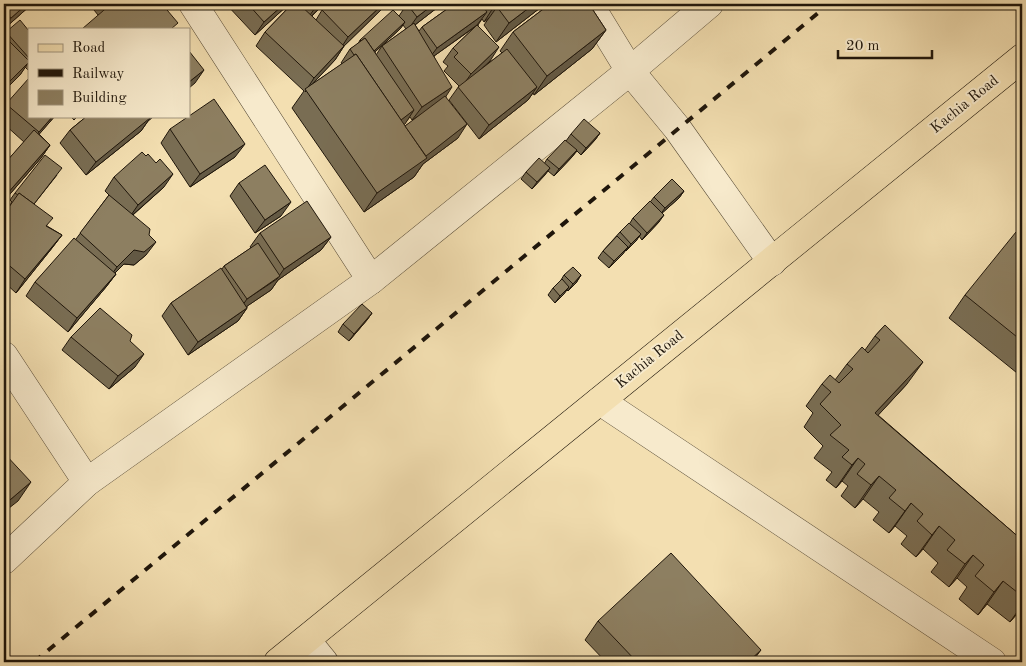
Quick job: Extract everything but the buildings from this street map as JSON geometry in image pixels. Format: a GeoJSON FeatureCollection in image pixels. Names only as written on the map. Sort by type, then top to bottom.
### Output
{"type":"FeatureCollection","features":[{"type":"Feature","properties":{"kind":"main road","name":"Kachia Road"},"geometry":{"type":"LineString","coordinates":[[278,662],[1022,58]]}},
{"type":"Feature","properties":{"kind":"street"},"geometry":{"type":"LineString","coordinates":[[193,4],[371,280]]}},
{"type":"Feature","properties":{"kind":"street"},"geometry":{"type":"LineString","coordinates":[[589,4],[630,71],[677,128],[772,262]]}},
{"type":"Feature","properties":{"kind":"street"},"geometry":{"type":"LineString","coordinates":[[4,560],[87,482],[371,280],[630,71],[709,4]]}},
{"type":"Feature","properties":{"kind":"street"},"geometry":{"type":"LineString","coordinates":[[4,356],[87,482]]}},
{"type":"Feature","properties":{"kind":"street"},"geometry":{"type":"LineString","coordinates":[[600,401],[992,662]]}},
{"type":"Feature","properties":{"kind":"street"},"geometry":{"type":"LineString","coordinates":[[306,640],[324,662]]}},
{"type":"Feature","properties":{"kind":"railway"},"geometry":{"type":"LineString","coordinates":[[34,662],[829,4]]}}]}
